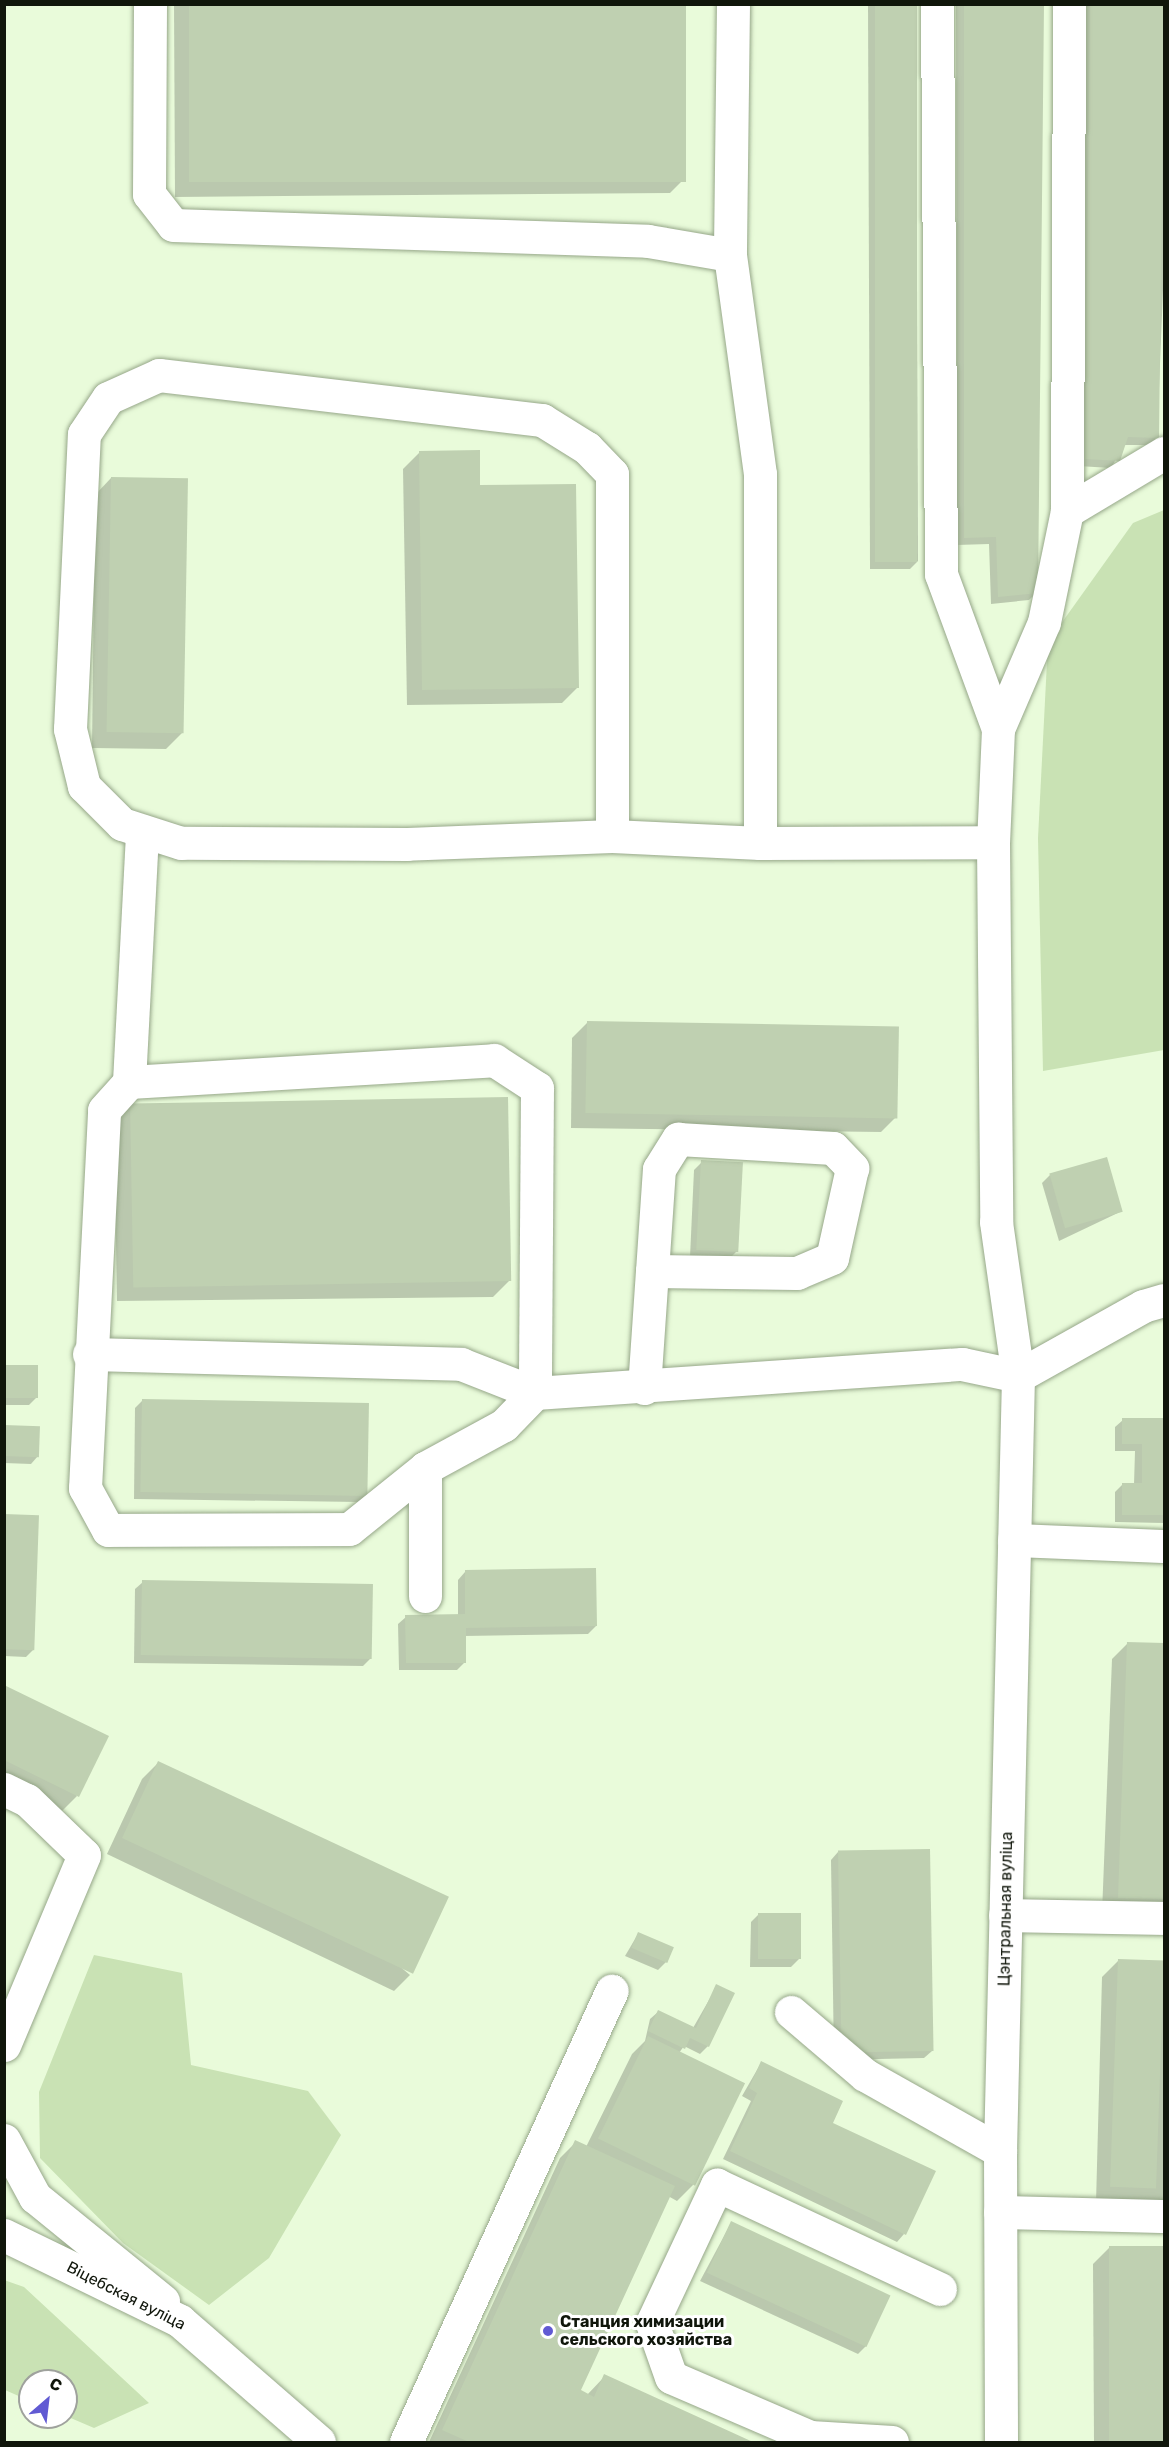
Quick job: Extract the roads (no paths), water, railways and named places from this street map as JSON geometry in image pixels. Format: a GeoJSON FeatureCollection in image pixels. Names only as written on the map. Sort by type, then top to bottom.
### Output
{"type":"FeatureCollection","features":[{"type":"Feature","properties":{"kind":"street"},"geometry":{"type":"LineString","coordinates":[[150,4],[149,194],[173,225],[648,241],[730,255]]}},
{"type":"Feature","properties":{"kind":"street"},"geometry":{"type":"LineString","coordinates":[[733,4],[730,255],[760,474],[760,843]]}},
{"type":"Feature","properties":{"kind":"street"},"geometry":{"type":"LineString","coordinates":[[937,4],[941,574],[998,729]]}},
{"type":"Feature","properties":{"kind":"street"},"geometry":{"type":"LineString","coordinates":[[998,729],[1044,622],[1067,511],[1069,4]]}},
{"type":"Feature","properties":{"kind":"street"},"geometry":{"type":"LineString","coordinates":[[612,836],[612,474],[587,448],[542,420],[159,375],[108,398],[84,434],[70,729],[84,786],[122,825],[182,843],[407,844],[612,836],[760,843],[993,842]]}},
{"type":"Feature","properties":{"kind":"street"},"geometry":{"type":"LineString","coordinates":[[1067,511],[1164,453]]}},
{"type":"Feature","properties":{"kind":"street","name":"Цэнтральная вуліца"},"geometry":{"type":"LineString","coordinates":[[998,729],[993,842],[996,1222],[1018,1376],[1000,2151],[1001,2442]]}},
{"type":"Feature","properties":{"kind":"street"},"geometry":{"type":"LineString","coordinates":[[129,1082],[494,1060],[537,1088],[535,1393],[504,1425],[425,1468],[349,1528],[108,1530],[85,1488],[89,1354],[104,1110],[129,1082],[142,831]]}},
{"type":"Feature","properties":{"kind":"street"},"geometry":{"type":"LineString","coordinates":[[644,1388],[652,1271],[659,1169],[678,1139],[833,1148],[852,1168],[832,1258],[797,1273],[652,1271]]}},
{"type":"Feature","properties":{"kind":"street"},"geometry":{"type":"LineString","coordinates":[[89,1354],[461,1364],[535,1393],[644,1388],[962,1364],[1018,1376],[1143,1306],[1164,1300]]}},
{"type":"Feature","properties":{"kind":"street"},"geometry":{"type":"LineString","coordinates":[[425,1468],[425,1596]]}},
{"type":"Feature","properties":{"kind":"street"},"geometry":{"type":"LineString","coordinates":[[1014,1540],[1164,1546]]}},
{"type":"Feature","properties":{"kind":"street"},"geometry":{"type":"LineString","coordinates":[[4,1789],[27,1800],[84,1855],[4,2044]]}},
{"type":"Feature","properties":{"kind":"street"},"geometry":{"type":"LineString","coordinates":[[1005,1915],[1164,1918]]}},
{"type":"Feature","properties":{"kind":"street"},"geometry":{"type":"LineString","coordinates":[[406,2442],[612,1991]]}},
{"type":"Feature","properties":{"kind":"street"},"geometry":{"type":"LineString","coordinates":[[791,2012],[865,2075],[1000,2151]]}},
{"type":"Feature","properties":{"kind":"street"},"geometry":{"type":"LineString","coordinates":[[4,2140],[35,2197],[147,2284],[180,2321]]}},
{"type":"Feature","properties":{"kind":"street"},"geometry":{"type":"LineString","coordinates":[[892,2442],[810,2437],[671,2377],[652,2323],[717,2185],[940,2289]]}},
{"type":"Feature","properties":{"kind":"street"},"geometry":{"type":"LineString","coordinates":[[1000,2212],[1164,2216]]}},
{"type":"Feature","properties":{"kind":"street","name":"Віцебская вуліца"},"geometry":{"type":"LineString","coordinates":[[4,2235],[180,2321],[319,2442]]}},
{"type":"Feature","properties":{"kind":"place","name":"Станция химизации сельского хозяйства"},"geometry":{"type":"Point","coordinates":[548,2331]}}]}
